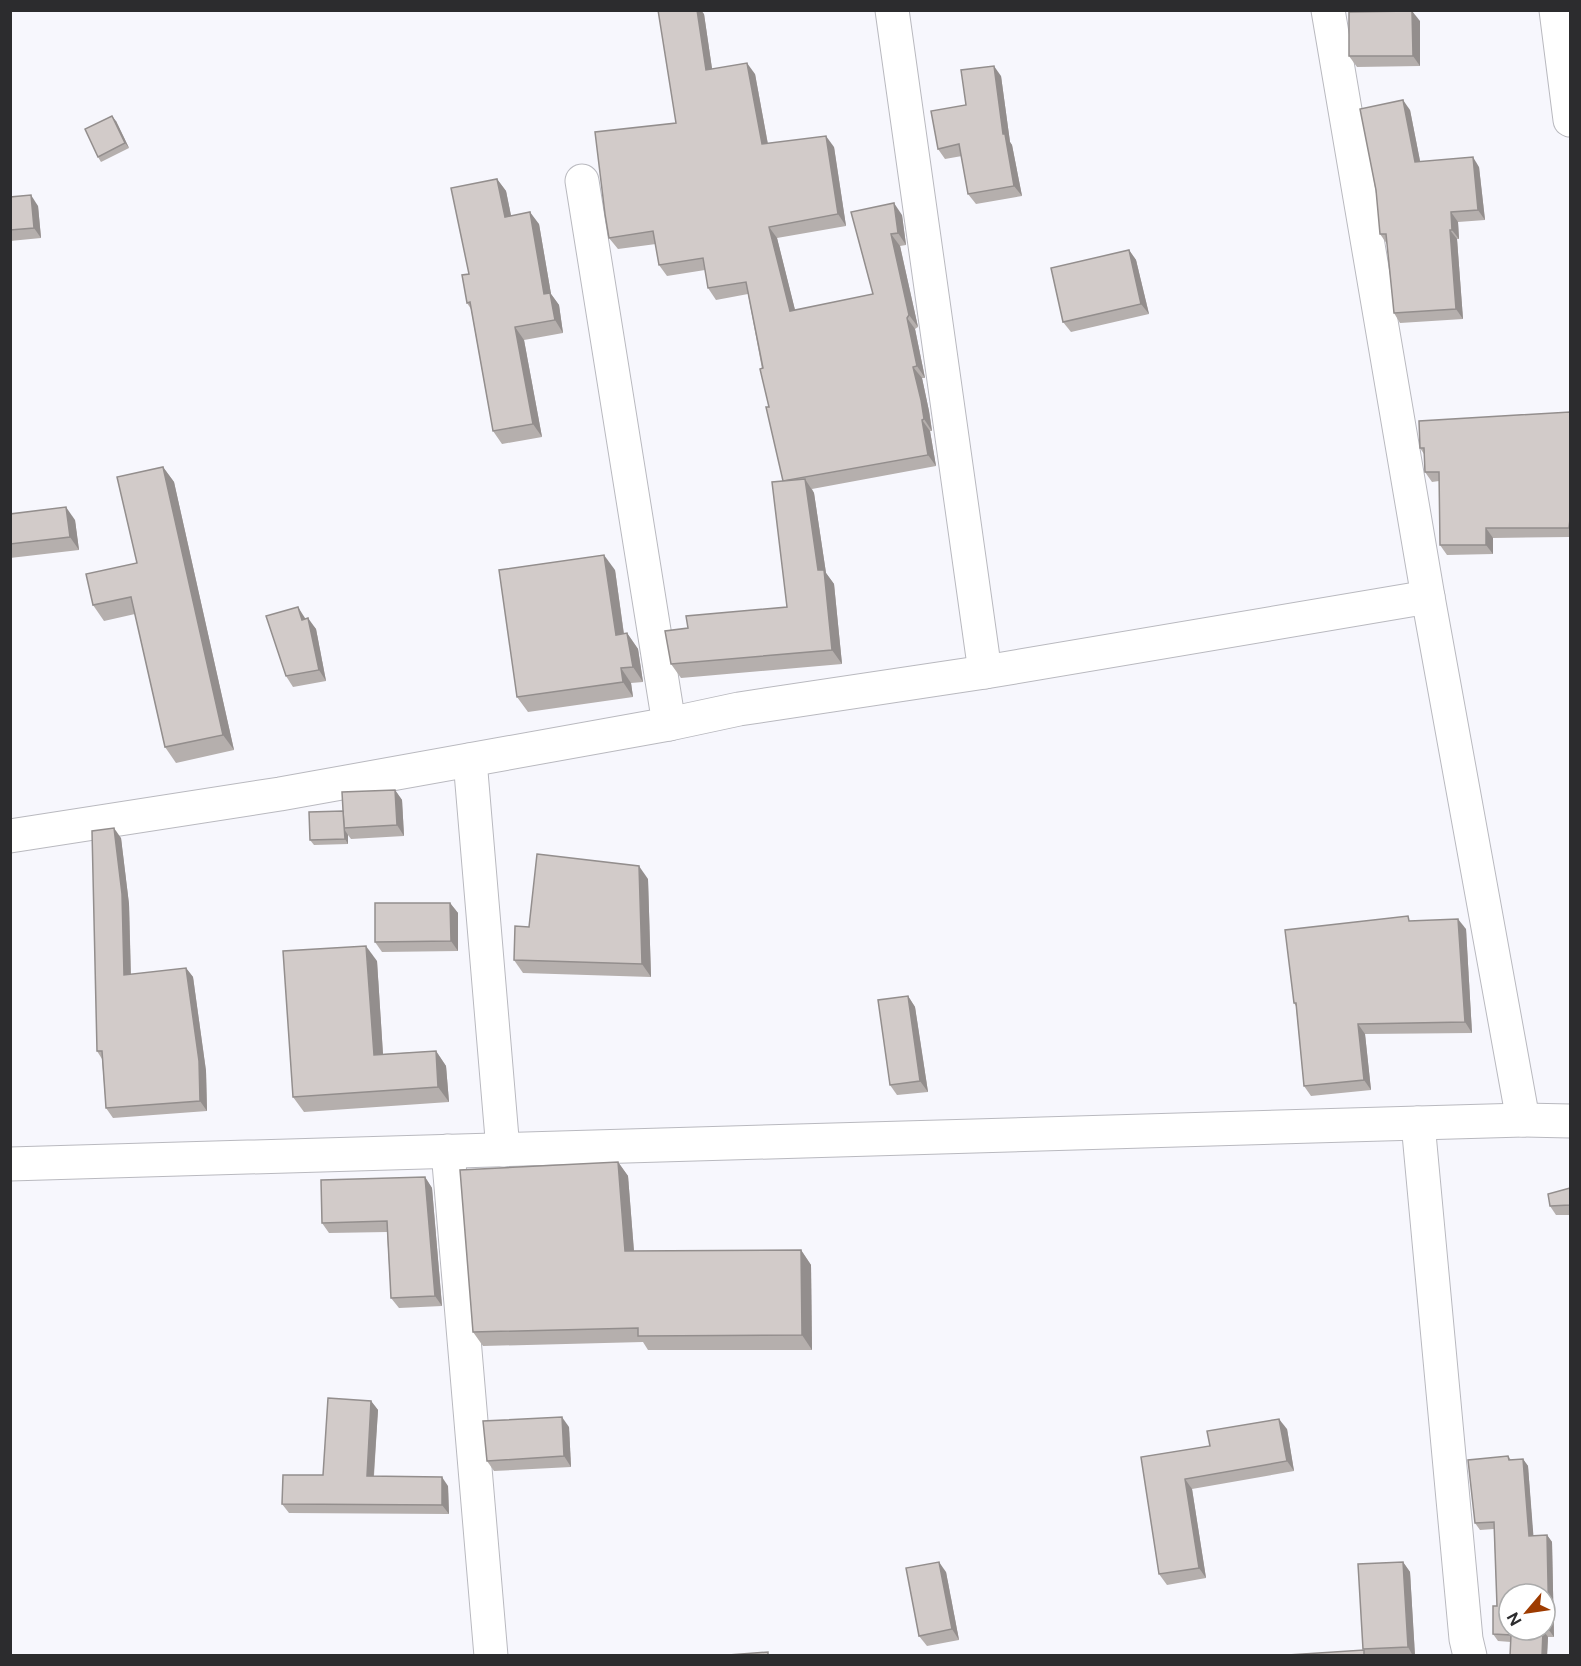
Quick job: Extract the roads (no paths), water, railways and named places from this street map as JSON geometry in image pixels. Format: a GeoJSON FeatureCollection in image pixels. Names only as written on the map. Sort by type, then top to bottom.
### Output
{"type":"FeatureCollection","features":[{"type":"Feature","properties":{"kind":"street"},"geometry":{"type":"LineString","coordinates":[[891,10],[985,672]]}},
{"type":"Feature","properties":{"kind":"street"},"geometry":{"type":"LineString","coordinates":[[1328,10],[1428,597],[1522,1120]]}},
{"type":"Feature","properties":{"kind":"street"},"geometry":{"type":"LineString","coordinates":[[1556,10],[1570,120]]}},
{"type":"Feature","properties":{"kind":"street"},"geometry":{"type":"LineString","coordinates":[[582,181],[669,724]]}},
{"type":"Feature","properties":{"kind":"street"},"geometry":{"type":"LineString","coordinates":[[10,836],[280,794],[669,724],[739,709],[985,672],[1428,597]]}},
{"type":"Feature","properties":{"kind":"street"},"geometry":{"type":"LineString","coordinates":[[470,760],[503,1149]]}},
{"type":"Feature","properties":{"kind":"street"},"geometry":{"type":"LineString","coordinates":[[10,1164],[1522,1120],[1570,1121]]}},
{"type":"Feature","properties":{"kind":"street"},"geometry":{"type":"LineString","coordinates":[[1418,1123],[1466,1639],[1470,1656]]}},
{"type":"Feature","properties":{"kind":"street"},"geometry":{"type":"LineString","coordinates":[[448,1151],[491,1656]]}}]}
